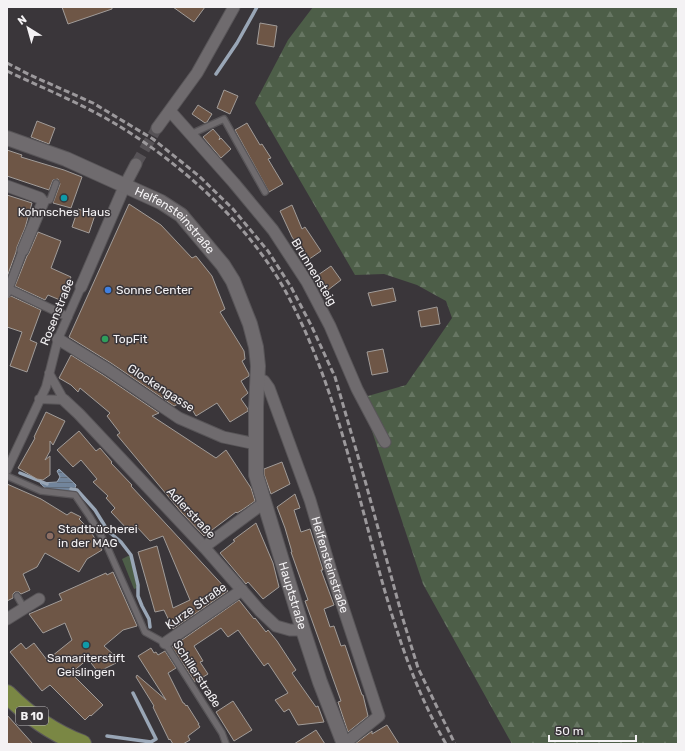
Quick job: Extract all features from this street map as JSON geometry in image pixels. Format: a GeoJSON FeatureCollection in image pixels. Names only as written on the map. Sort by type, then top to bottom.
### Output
{"type":"FeatureCollection","features":[{"type":"Feature","properties":{"kind":"main road","name":"B 10"},"geometry":{"type":"LineString","coordinates":[[7,694],[25,712],[59,734],[82,744]]}},
{"type":"Feature","properties":{"kind":"street"},"geometry":{"type":"LineString","coordinates":[[157,128],[197,73],[234,7]]}},
{"type":"Feature","properties":{"kind":"street","name":"Brunnensteig"},"geometry":{"type":"LineString","coordinates":[[170,111],[234,182],[273,230],[307,282],[330,326],[357,390],[384,442]]}},
{"type":"Feature","properties":{"kind":"street","name":"Helfensteinstraße"},"geometry":{"type":"LineString","coordinates":[[7,138],[66,159],[161,202],[181,215],[223,265],[233,281],[250,324],[257,354],[258,379],[256,444]]}},
{"type":"Feature","properties":{"kind":"street"},"geometry":{"type":"LineString","coordinates":[[125,186],[136,164]]}},
{"type":"Feature","properties":{"kind":"street"},"geometry":{"type":"LineString","coordinates":[[7,186],[40,198],[43,202],[8,290],[68,317]]}},
{"type":"Feature","properties":{"kind":"street","name":"Rosenstraße"},"geometry":{"type":"LineString","coordinates":[[7,470],[39,399],[46,387],[58,339],[125,186]]}},
{"type":"Feature","properties":{"kind":"street","name":"Glockengasse"},"geometry":{"type":"LineString","coordinates":[[58,339],[107,369],[179,418],[223,437],[256,444]]}},
{"type":"Feature","properties":{"kind":"street"},"geometry":{"type":"LineString","coordinates":[[49,373],[64,400]]}},
{"type":"Feature","properties":{"kind":"street","name":"Helfensteinstraße"},"geometry":{"type":"LineString","coordinates":[[258,379],[264,381],[269,388],[310,500],[332,574],[378,716],[344,744]]}},
{"type":"Feature","properties":{"kind":"street"},"geometry":{"type":"LineString","coordinates":[[39,399],[64,400]]}},
{"type":"Feature","properties":{"kind":"street","name":"Adlerstraße"},"geometry":{"type":"LineString","coordinates":[[64,400],[84,419],[204,547],[260,611],[276,626],[290,630],[303,630]]}},
{"type":"Feature","properties":{"kind":"street","name":"Hauptstraße"},"geometry":{"type":"LineString","coordinates":[[256,444],[256,475],[320,682],[344,744]]}},
{"type":"Feature","properties":{"kind":"street"},"geometry":{"type":"LineString","coordinates":[[204,547],[265,502]]}},
{"type":"Feature","properties":{"kind":"street","name":"Kurze Straße"},"geometry":{"type":"LineString","coordinates":[[165,643],[242,590]]}},
{"type":"Feature","properties":{"kind":"street"},"geometry":{"type":"LineString","coordinates":[[7,619],[39,599]]}},
{"type":"Feature","properties":{"kind":"lane"},"geometry":{"type":"LineString","coordinates":[[191,134],[224,119],[265,192]]}},
{"type":"Feature","properties":{"kind":"lane"},"geometry":{"type":"LineString","coordinates":[[43,202],[50,200],[56,183]]}},
{"type":"Feature","properties":{"kind":"lane","name":"Schillerstraße"},"geometry":{"type":"LineString","coordinates":[[7,476],[41,491],[75,495],[106,544],[145,632],[165,643],[222,733],[226,744]]}},
{"type":"Feature","properties":{"kind":"lane"},"geometry":{"type":"LineString","coordinates":[[17,596],[24,608]]}},
{"type":"Feature","properties":{"kind":"green space"},"geometry":{"type":"Polygon","coordinates":[[[313,7],[678,7],[678,744],[512,744],[423,584],[361,398],[406,385],[452,318],[446,301],[417,285],[384,274],[355,275],[255,103],[288,40],[313,7]]]}},
{"type":"Feature","properties":{"kind":"green space"},"geometry":{"type":"Polygon","coordinates":[[[130,555],[137,588],[134,589],[122,559],[130,555]]]}},
{"type":"Feature","properties":{"kind":"water"},"geometry":{"type":"Polygon","coordinates":[[[59,469],[76,485],[74,491],[65,493],[56,492],[47,489],[40,483],[57,482],[60,477],[57,471],[59,469]]]}},
{"type":"Feature","properties":{"kind":"building"},"geometry":{"type":"Polygon","coordinates":[[[62,7],[112,7],[112,9],[68,24],[62,7]]]}},
{"type":"Feature","properties":{"kind":"building"},"geometry":{"type":"Polygon","coordinates":[[[173,7],[205,7],[194,22],[173,7]]]}},
{"type":"Feature","properties":{"kind":"building"},"geometry":{"type":"Polygon","coordinates":[[[260,23],[277,26],[274,47],[257,44],[260,23]]]}},
{"type":"Feature","properties":{"kind":"building"},"geometry":{"type":"Polygon","coordinates":[[[224,90],[238,96],[230,114],[217,108],[224,90]]]}},
{"type":"Feature","properties":{"kind":"building"},"geometry":{"type":"Polygon","coordinates":[[[198,105],[212,114],[205,123],[192,114],[198,105]]]}},
{"type":"Feature","properties":{"kind":"building"},"geometry":{"type":"Polygon","coordinates":[[[37,121],[55,128],[49,144],[31,137],[37,121]]]}},
{"type":"Feature","properties":{"kind":"building"},"geometry":{"type":"Polygon","coordinates":[[[247,123],[260,145],[262,144],[271,158],[268,159],[283,184],[269,192],[235,130],[247,123]]]}},
{"type":"Feature","properties":{"kind":"building"},"geometry":{"type":"Polygon","coordinates":[[[213,129],[220,137],[219,140],[221,138],[231,149],[221,158],[203,137],[213,129]]]}},
{"type":"Feature","properties":{"kind":"building"},"geometry":{"type":"Polygon","coordinates":[[[7,150],[22,155],[21,157],[82,177],[71,208],[53,203],[60,184],[58,179],[53,180],[49,190],[7,176],[7,150]]]}},
{"type":"Feature","properties":{"kind":"building"},"geometry":{"type":"Polygon","coordinates":[[[7,195],[32,203],[25,228],[7,277],[7,195]]]}},
{"type":"Feature","properties":{"kind":"building"},"geometry":{"type":"Polygon","coordinates":[[[129,204],[161,225],[192,258],[196,256],[212,276],[225,309],[220,312],[244,351],[245,359],[242,361],[249,374],[249,376],[241,381],[248,393],[241,399],[248,411],[230,422],[217,403],[196,416],[186,400],[174,406],[111,363],[69,337],[129,204]]]}},
{"type":"Feature","properties":{"kind":"building"},"geometry":{"type":"Polygon","coordinates":[[[292,205],[302,229],[305,227],[321,251],[308,260],[292,237],[280,211],[292,205]]]}},
{"type":"Feature","properties":{"kind":"building"},"geometry":{"type":"Polygon","coordinates":[[[78,209],[95,215],[89,233],[72,227],[78,209]]]}},
{"type":"Feature","properties":{"kind":"building"},"geometry":{"type":"Polygon","coordinates":[[[38,232],[61,241],[51,268],[71,277],[60,300],[48,295],[45,300],[15,286],[38,232]]]}},
{"type":"Feature","properties":{"kind":"building"},"geometry":{"type":"Polygon","coordinates":[[[331,266],[341,280],[328,290],[318,275],[331,266]]]}},
{"type":"Feature","properties":{"kind":"building"},"geometry":{"type":"Polygon","coordinates":[[[393,288],[396,301],[372,306],[368,293],[393,288]]]}},
{"type":"Feature","properties":{"kind":"building"},"geometry":{"type":"Polygon","coordinates":[[[11,296],[41,310],[30,340],[37,343],[27,372],[10,366],[22,332],[7,327],[7,298],[11,296]]]}},
{"type":"Feature","properties":{"kind":"building"},"geometry":{"type":"Polygon","coordinates":[[[437,307],[440,324],[421,327],[418,311],[437,307]]]}},
{"type":"Feature","properties":{"kind":"building"},"geometry":{"type":"Polygon","coordinates":[[[383,349],[388,372],[372,375],[367,352],[383,349]]]}},
{"type":"Feature","properties":{"kind":"building"},"geometry":{"type":"Polygon","coordinates":[[[71,355],[159,413],[152,416],[216,458],[226,450],[251,488],[255,501],[237,513],[236,512],[204,536],[182,513],[117,435],[120,433],[107,416],[110,413],[80,388],[78,392],[71,385],[59,378],[71,355]]]}},
{"type":"Feature","properties":{"kind":"building"},"geometry":{"type":"Polygon","coordinates":[[[46,412],[65,421],[53,445],[50,441],[50,451],[45,460],[50,456],[50,475],[43,480],[37,479],[18,468],[35,438],[34,437],[46,412]]]}},
{"type":"Feature","properties":{"kind":"building"},"geometry":{"type":"Polygon","coordinates":[[[79,431],[96,451],[100,448],[112,462],[111,463],[132,485],[131,486],[228,591],[173,629],[164,610],[155,612],[138,552],[157,546],[173,608],[190,600],[163,536],[150,541],[136,526],[130,532],[111,512],[115,508],[106,498],[108,496],[93,482],[97,479],[81,460],[73,467],[57,450],[79,431]]]}},
{"type":"Feature","properties":{"kind":"building"},"geometry":{"type":"Polygon","coordinates":[[[282,462],[290,484],[271,494],[264,474],[264,469],[282,462]]]}},
{"type":"Feature","properties":{"kind":"building","name":"Stadtbücherei in der MAG"},"geometry":{"type":"Polygon","coordinates":[[[7,484],[41,499],[67,515],[71,512],[81,517],[79,519],[89,529],[102,550],[87,559],[79,572],[45,553],[37,567],[23,574],[30,590],[21,594],[19,592],[15,592],[13,594],[13,598],[7,601],[7,484]]]}},
{"type":"Feature","properties":{"kind":"building"},"geometry":{"type":"Polygon","coordinates":[[[295,494],[300,508],[294,510],[301,532],[310,529],[323,570],[321,570],[334,605],[324,609],[330,627],[334,626],[341,646],[345,645],[363,695],[368,716],[348,732],[338,702],[341,701],[305,601],[308,600],[277,507],[295,494]]]}},
{"type":"Feature","properties":{"kind":"building"},"geometry":{"type":"Polygon","coordinates":[[[256,523],[273,563],[279,587],[263,599],[248,582],[246,584],[220,553],[235,541],[233,540],[256,523]]]}},
{"type":"Feature","properties":{"kind":"building","name":"Samariterstift Geislingen"},"geometry":{"type":"Polygon","coordinates":[[[113,572],[137,626],[123,630],[104,646],[115,656],[113,658],[116,663],[98,672],[88,659],[71,673],[103,705],[85,720],[50,685],[42,691],[10,652],[21,643],[26,649],[34,643],[47,660],[72,640],[65,623],[43,633],[29,614],[62,600],[59,594],[106,573],[107,575],[113,572]]]}},
{"type":"Feature","properties":{"kind":"building"},"geometry":{"type":"Polygon","coordinates":[[[239,600],[266,632],[268,630],[277,641],[296,670],[292,673],[316,707],[318,706],[324,722],[298,725],[289,709],[284,712],[275,700],[288,693],[268,663],[264,666],[238,630],[228,637],[221,628],[194,646],[203,661],[200,662],[208,674],[195,682],[172,647],[239,600]]]}},
{"type":"Feature","properties":{"kind":"building"},"geometry":{"type":"Polygon","coordinates":[[[151,648],[154,653],[156,652],[158,655],[165,651],[176,668],[168,673],[183,703],[186,706],[187,705],[200,727],[188,736],[190,740],[183,744],[173,744],[170,739],[169,740],[153,707],[154,706],[136,677],[137,675],[166,700],[138,656],[151,648]]]}},
{"type":"Feature","properties":{"kind":"building"},"geometry":{"type":"Polygon","coordinates":[[[233,701],[252,730],[234,741],[216,712],[233,701]]]}},
{"type":"Feature","properties":{"kind":"building"},"geometry":{"type":"Polygon","coordinates":[[[7,715],[33,744],[7,744],[7,715]]]}},
{"type":"Feature","properties":{"kind":"building"},"geometry":{"type":"Polygon","coordinates":[[[387,725],[399,744],[355,744],[372,731],[372,734],[387,725]]]}},
{"type":"Feature","properties":{"kind":"building"},"geometry":{"type":"Polygon","coordinates":[[[316,730],[325,744],[294,744],[316,730]]]}},
{"type":"Feature","properties":{"kind":"waterway"},"geometry":{"type":"LineString","coordinates":[[216,74],[237,43],[257,7]]}},
{"type":"Feature","properties":{"kind":"waterway"},"geometry":{"type":"LineString","coordinates":[[20,473],[47,484]]}},
{"type":"Feature","properties":{"kind":"waterway"},"geometry":{"type":"LineString","coordinates":[[71,489],[77,490],[95,510],[108,531],[121,542],[131,555],[138,585],[138,596],[149,619],[150,627]]}},
{"type":"Feature","properties":{"kind":"waterway"},"geometry":{"type":"LineString","coordinates":[[107,736],[151,742],[156,739],[133,693]]}},
{"type":"Feature","properties":{"kind":"tunnel"},"geometry":{"type":"LineString","coordinates":[[136,164],[157,128]]}},
{"type":"Feature","properties":{"kind":"railway"},"geometry":{"type":"LineString","coordinates":[[7,63],[93,103],[153,139],[199,176],[233,209],[268,251],[291,287],[311,325],[335,377],[418,668],[455,744]]}},
{"type":"Feature","properties":{"kind":"railway"},"geometry":{"type":"LineString","coordinates":[[7,71],[75,102],[114,123],[164,156],[211,197],[254,244],[272,268],[287,294],[309,340],[327,387],[343,435],[393,617],[416,682],[430,714],[446,744]]}},
{"type":"Feature","properties":{"kind":"place","name":"Kohnsches Haus"},"geometry":{"type":"Point","coordinates":[64,198]}},
{"type":"Feature","properties":{"kind":"place","name":"Sonne Center"},"geometry":{"type":"Point","coordinates":[108,290]}},
{"type":"Feature","properties":{"kind":"place","name":"TopFit"},"geometry":{"type":"Point","coordinates":[105,339]}},
{"type":"Feature","properties":{"kind":"place","name":"Stadtbücherei in der MAG"},"geometry":{"type":"Point","coordinates":[50,536]}},
{"type":"Feature","properties":{"kind":"place","name":"Samariterstift Geislingen"},"geometry":{"type":"Point","coordinates":[86,645]}}]}
